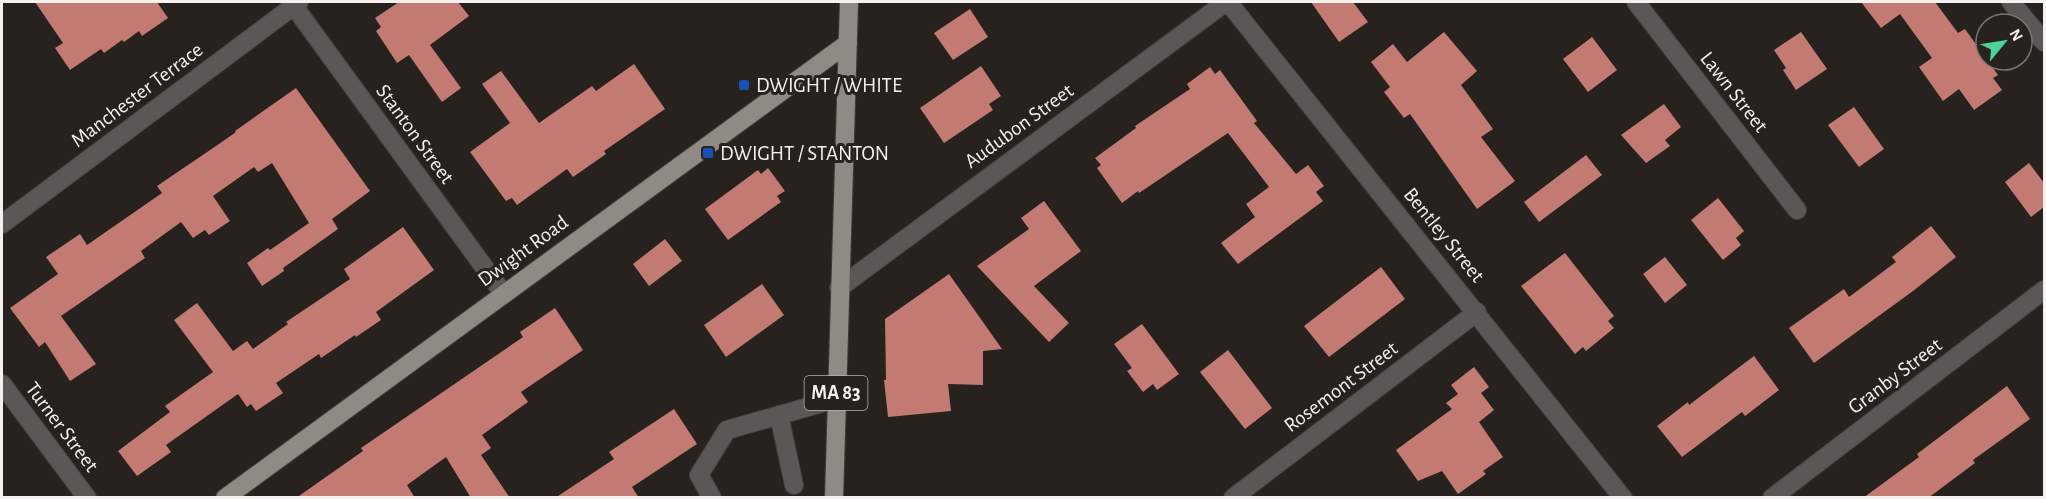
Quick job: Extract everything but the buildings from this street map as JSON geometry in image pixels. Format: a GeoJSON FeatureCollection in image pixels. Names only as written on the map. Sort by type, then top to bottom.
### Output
{"type":"FeatureCollection","features":[{"type":"Feature","properties":{"kind":"main road","name":"MA 83"},"geometry":{"type":"LineString","coordinates":[[834,498],[849,2]]}},
{"type":"Feature","properties":{"kind":"main road","name":"Dwight Road"},"geometry":{"type":"LineString","coordinates":[[225,498],[848,43]]}},
{"type":"Feature","properties":{"kind":"street","name":"Audubon Street"},"geometry":{"type":"LineString","coordinates":[[839,288],[1227,2]]}},
{"type":"Feature","properties":{"kind":"street","name":"Bentley Street"},"geometry":{"type":"LineString","coordinates":[[1227,2],[1477,312],[1623,498]]}},
{"type":"Feature","properties":{"kind":"street","name":"Lawn Street"},"geometry":{"type":"LineString","coordinates":[[1636,2],[1797,210]]}},
{"type":"Feature","properties":{"kind":"street"},"geometry":{"type":"LineString","coordinates":[[2011,2],[2044,42]]}},
{"type":"Feature","properties":{"kind":"street","name":"Manchester Terrace"},"geometry":{"type":"LineString","coordinates":[[2,224],[295,3]]}},
{"type":"Feature","properties":{"kind":"street","name":"Stanton Street"},"geometry":{"type":"LineString","coordinates":[[295,3],[503,293]]}},
{"type":"Feature","properties":{"kind":"street","name":"Granby Street"},"geometry":{"type":"LineString","coordinates":[[1772,498],[2044,290]]}},
{"type":"Feature","properties":{"kind":"street","name":"Rosemont Street"},"geometry":{"type":"LineString","coordinates":[[1233,498],[1477,312]]}},
{"type":"Feature","properties":{"kind":"street","name":"Turner Street"},"geometry":{"type":"LineString","coordinates":[[2,384],[87,498]]}},
{"type":"Feature","properties":{"kind":"street"},"geometry":{"type":"LineString","coordinates":[[712,498],[699,475],[727,430],[836,399]]}},
{"type":"Feature","properties":{"kind":"street"},"geometry":{"type":"LineString","coordinates":[[779,415],[794,485]]}},
{"type":"Feature","properties":{"kind":"place","name":"DWIGHT / WHITE"},"geometry":{"type":"Point","coordinates":[744,85]}},
{"type":"Feature","properties":{"kind":"place","name":"DWIGHT / STANTON"},"geometry":{"type":"Point","coordinates":[708,153]}}]}
